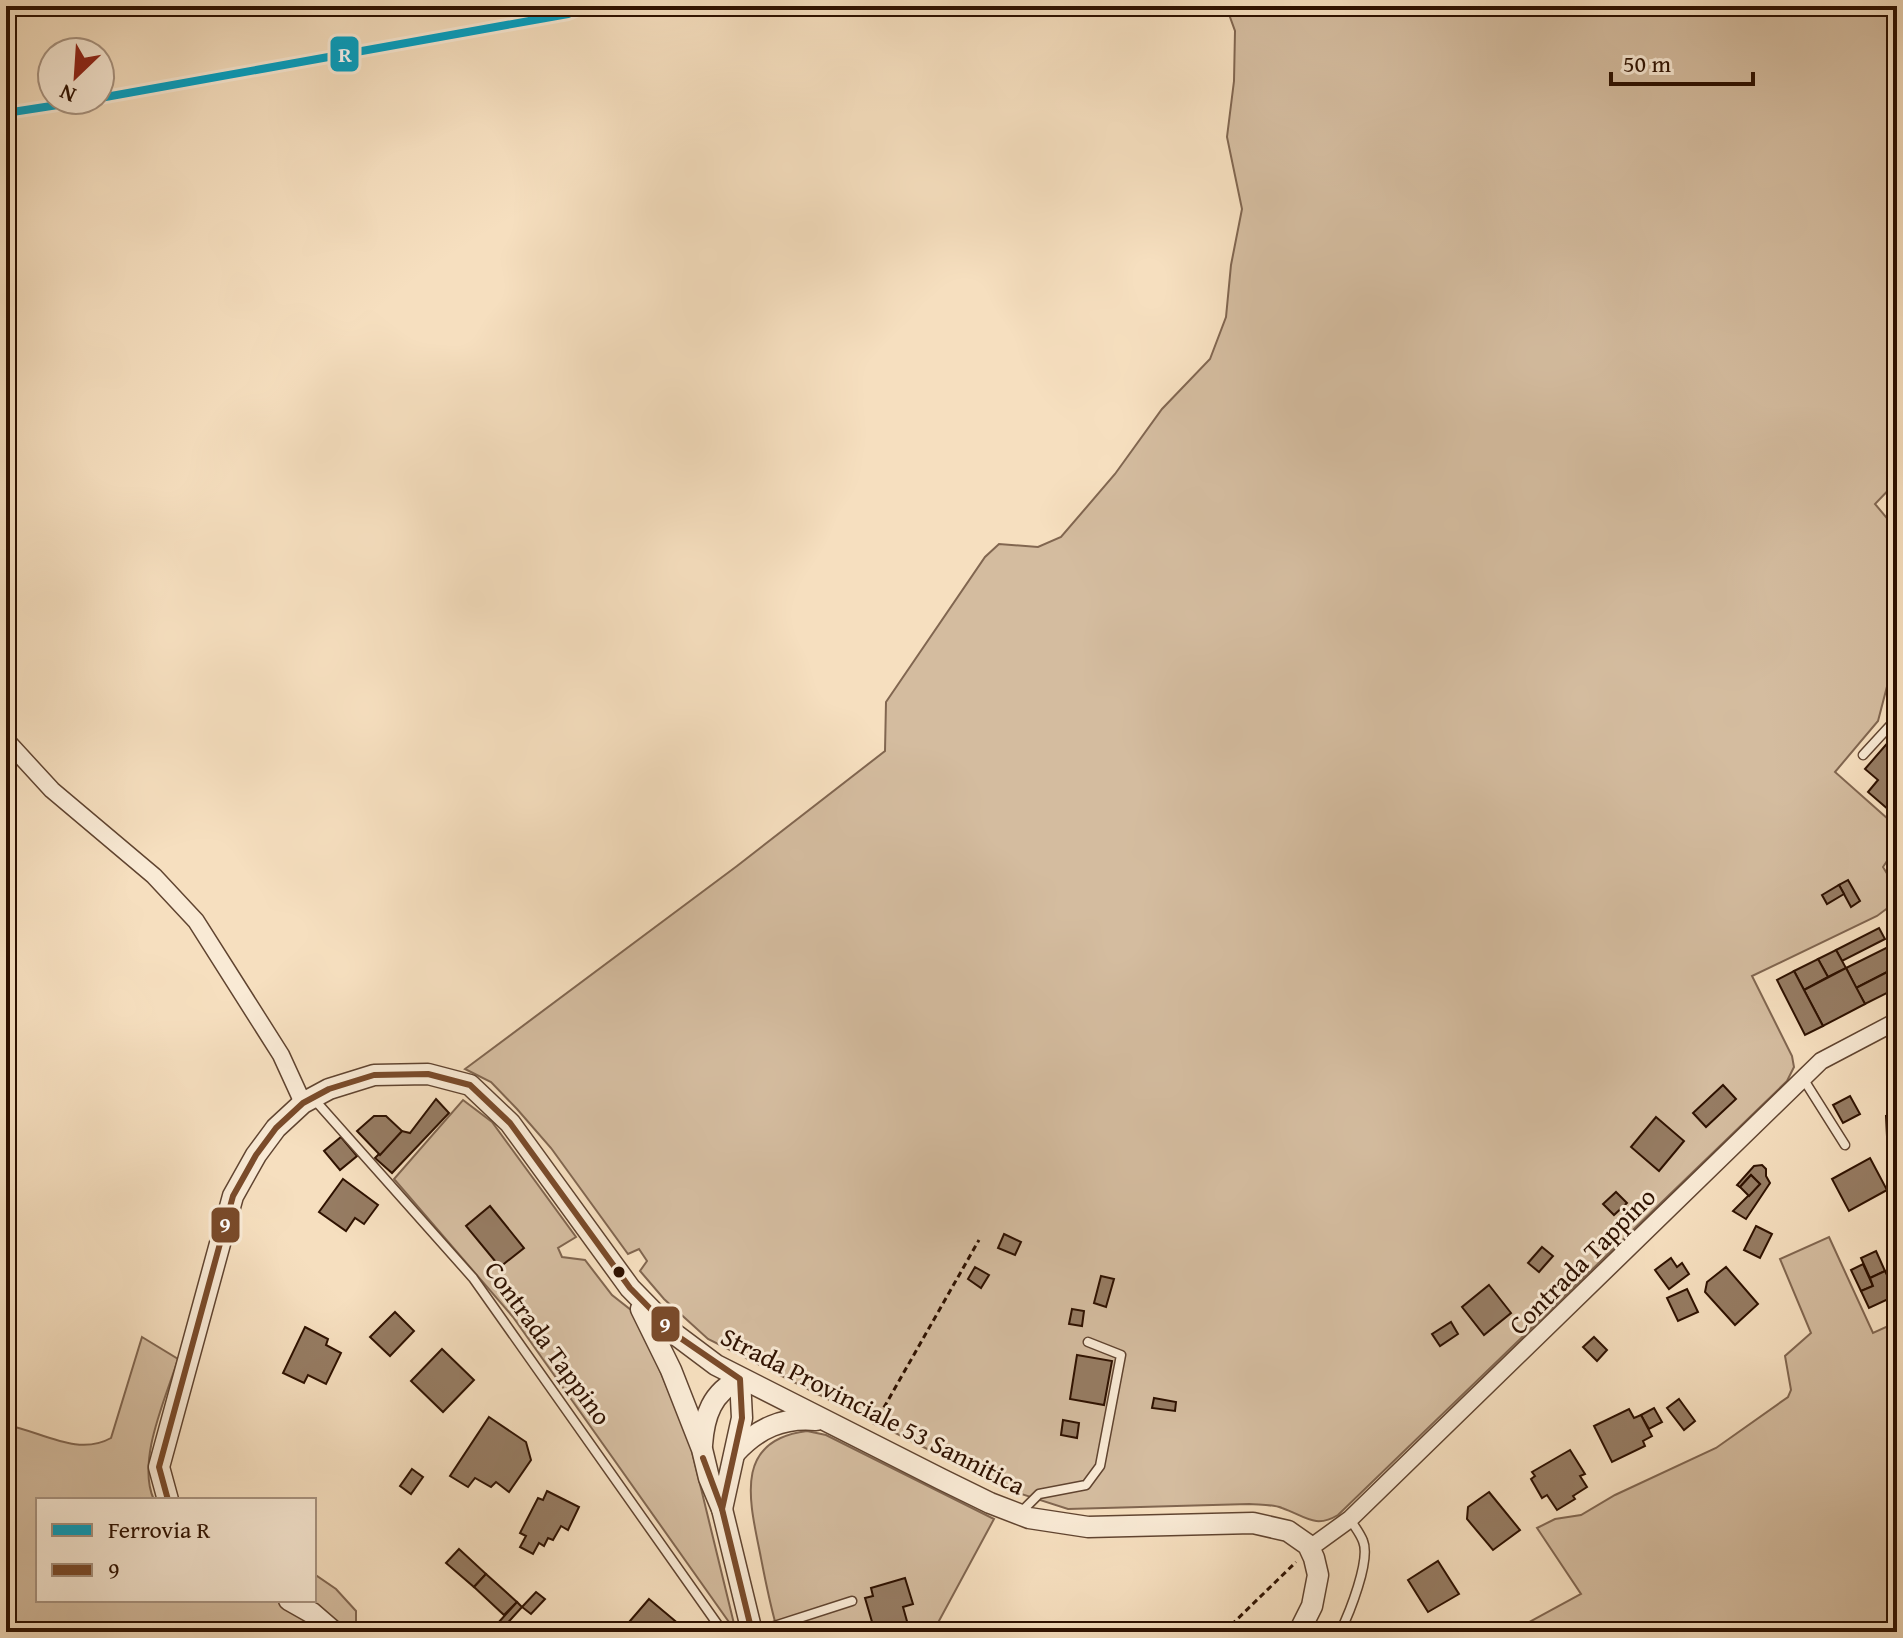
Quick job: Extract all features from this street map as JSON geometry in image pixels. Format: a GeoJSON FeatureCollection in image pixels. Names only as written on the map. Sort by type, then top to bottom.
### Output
{"type":"FeatureCollection","features":[{"type":"Feature","properties":{"kind":"street"},"geometry":{"type":"LineString","coordinates":[[6,740],[52,790],[154,876],[196,921],[308,1100]]}},
{"type":"Feature","properties":{"kind":"street","name":"Contrada Tappino"},"geometry":{"type":"LineString","coordinates":[[1310,1548],[1350,1519],[1821,1061],[1897,1021]]}},
{"type":"Feature","properties":{"kind":"street","name":"Strada Provinciale 53 Sannitica"},"geometry":{"type":"LineString","coordinates":[[167,1498],[159,1467],[233,1196],[256,1155],[276,1128],[308,1100],[329,1089],[374,1075],[428,1074],[470,1085],[510,1123],[630,1288],[676,1335],[740,1379],[864,1442],[1019,1514],[1053,1523],[1088,1527],[1259,1523],[1292,1532],[1310,1548]]}},
{"type":"Feature","properties":{"kind":"street"},"geometry":{"type":"LineString","coordinates":[[630,1288],[671,1370],[702,1449],[709,1478],[722,1509],[754,1632]]}},
{"type":"Feature","properties":{"kind":"street"},"geometry":{"type":"LineString","coordinates":[[702,1449],[713,1402],[722,1390],[740,1379],[742,1418],[722,1509]]}},
{"type":"Feature","properties":{"kind":"street"},"geometry":{"type":"LineString","coordinates":[[733,1456],[748,1440],[769,1426],[795,1419],[822,1420]]}},
{"type":"Feature","properties":{"kind":"street"},"geometry":{"type":"LineString","coordinates":[[1299,1632],[1318,1586],[1317,1566],[1310,1548]]}},
{"type":"Feature","properties":{"kind":"street"},"geometry":{"type":"LineString","coordinates":[[293,1602],[312,1613],[334,1632]]}},
{"type":"Feature","properties":{"kind":"lane"},"geometry":{"type":"LineString","coordinates":[[1863,755],[1897,718]]}},
{"type":"Feature","properties":{"kind":"lane"},"geometry":{"type":"LineString","coordinates":[[1804,1080],[1845,1145]]}},
{"type":"Feature","properties":{"kind":"lane","name":"Contrada Tappino"},"geometry":{"type":"LineString","coordinates":[[308,1100],[473,1278],[723,1632]]}},
{"type":"Feature","properties":{"kind":"lane"},"geometry":{"type":"LineString","coordinates":[[1019,1514],[1039,1494],[1086,1485],[1100,1466],[1121,1355],[1088,1342]]}},
{"type":"Feature","properties":{"kind":"lane"},"geometry":{"type":"LineString","coordinates":[[1340,1632],[1349,1614],[1365,1543],[1350,1519]]}},
{"type":"Feature","properties":{"kind":"lane"},"geometry":{"type":"LineString","coordinates":[[754,1632],[852,1601]]}},
{"type":"Feature","properties":{"kind":"path"},"geometry":{"type":"LineString","coordinates":[[864,1442],[979,1240]]}},
{"type":"Feature","properties":{"kind":"path"},"geometry":{"type":"LineString","coordinates":[[1224,1632],[1310,1548]]}},
{"type":"Feature","properties":{"kind":"shaded area"},"geometry":{"type":"Polygon","coordinates":[[[1226,6],[1897,6],[1897,481],[1875,504],[1897,530],[1897,648],[1878,721],[1835,772],[1897,827],[1897,846],[1883,867],[1897,890],[1897,901],[1877,916],[1752,976],[1792,1056],[1794,1067],[1787,1081],[1338,1515],[1323,1521],[1310,1520],[1270,1505],[1249,1504],[1068,1509],[1009,1490],[708,1339],[664,1299],[640,1271],[647,1261],[639,1249],[628,1254],[551,1148],[517,1109],[491,1082],[465,1069],[885,751],[886,702],[985,557],[999,544],[1038,547],[1061,537],[1115,474],[1162,409],[1210,359],[1226,317],[1231,265],[1242,209],[1227,137],[1234,81],[1235,31],[1226,6]]]}},
{"type":"Feature","properties":{"kind":"shaded area"},"geometry":{"type":"Polygon","coordinates":[[[463,1100],[492,1122],[576,1237],[558,1248],[562,1257],[585,1260],[612,1295],[636,1314],[689,1439],[736,1632],[513,1317],[394,1179],[463,1100]]]}},
{"type":"Feature","properties":{"kind":"shaded area"},"geometry":{"type":"Polygon","coordinates":[[[1829,1237],[1873,1333],[1897,1322],[1897,1632],[1511,1632],[1581,1594],[1537,1528],[1555,1519],[1581,1515],[1615,1495],[1716,1448],[1788,1397],[1791,1390],[1785,1356],[1811,1333],[1780,1259],[1829,1237]]]}},
{"type":"Feature","properties":{"kind":"shaded area"},"geometry":{"type":"Polygon","coordinates":[[[142,1337],[178,1359],[160,1410],[151,1449],[148,1467],[153,1498],[36,1498],[36,1602],[316,1602],[316,1575],[336,1589],[356,1611],[356,1632],[222,1632],[214,1626],[210,1632],[6,1632],[6,1425],[72,1444],[98,1443],[111,1438],[142,1337]]]}},
{"type":"Feature","properties":{"kind":"shaded area"},"geometry":{"type":"Polygon","coordinates":[[[807,1431],[826,1435],[994,1519],[933,1632],[778,1632],[752,1512],[752,1475],[757,1459],[767,1446],[784,1437],[807,1431]]]}},
{"type":"Feature","properties":{"kind":"building"},"geometry":{"type":"Polygon","coordinates":[[[1897,732],[1897,817],[1868,792],[1878,780],[1865,769],[1897,732]]]}},
{"type":"Feature","properties":{"kind":"building"},"geometry":{"type":"Polygon","coordinates":[[[1848,880],[1860,901],[1851,907],[1839,885],[1848,880]]]}},
{"type":"Feature","properties":{"kind":"building"},"geometry":{"type":"Polygon","coordinates":[[[1839,885],[1844,894],[1827,904],[1822,895],[1839,885]]]}},
{"type":"Feature","properties":{"kind":"building"},"geometry":{"type":"Polygon","coordinates":[[[1879,928],[1885,939],[1842,961],[1836,950],[1879,928]]]}},
{"type":"Feature","properties":{"kind":"building"},"geometry":{"type":"Polygon","coordinates":[[[1890,946],[1897,967],[1856,988],[1846,968],[1890,946]]]}},
{"type":"Feature","properties":{"kind":"building"},"geometry":{"type":"Polygon","coordinates":[[[1836,950],[1846,968],[1828,977],[1818,959],[1836,950]]]}},
{"type":"Feature","properties":{"kind":"building"},"geometry":{"type":"Polygon","coordinates":[[[1818,959],[1828,977],[1804,990],[1794,971],[1818,959]]]}},
{"type":"Feature","properties":{"kind":"building"},"geometry":{"type":"Polygon","coordinates":[[[1897,967],[1897,988],[1865,1004],[1856,988],[1897,967]]]}},
{"type":"Feature","properties":{"kind":"building"},"geometry":{"type":"Polygon","coordinates":[[[1846,968],[1865,1004],[1823,1026],[1804,990],[1846,968]]]}},
{"type":"Feature","properties":{"kind":"building"},"geometry":{"type":"Polygon","coordinates":[[[1794,971],[1823,1026],[1805,1035],[1777,980],[1794,971]]]}},
{"type":"Feature","properties":{"kind":"building"},"geometry":{"type":"Polygon","coordinates":[[[1723,1085],[1736,1099],[1706,1127],[1693,1113],[1723,1085]]]}},
{"type":"Feature","properties":{"kind":"building"},"geometry":{"type":"Polygon","coordinates":[[[1850,1096],[1860,1114],[1843,1123],[1833,1105],[1850,1096]]]}},
{"type":"Feature","properties":{"kind":"building"},"geometry":{"type":"Polygon","coordinates":[[[436,1099],[449,1113],[392,1173],[375,1158],[402,1131],[410,1133],[436,1099]]]}},
{"type":"Feature","properties":{"kind":"building"},"geometry":{"type":"Polygon","coordinates":[[[1897,1115],[1897,1156],[1888,1157],[1886,1116],[1897,1115]]]}},
{"type":"Feature","properties":{"kind":"building"},"geometry":{"type":"Polygon","coordinates":[[[374,1116],[386,1116],[402,1131],[380,1155],[357,1131],[374,1116]]]}},
{"type":"Feature","properties":{"kind":"building"},"geometry":{"type":"Polygon","coordinates":[[[1656,1117],[1684,1141],[1659,1171],[1631,1147],[1656,1117]]]}},
{"type":"Feature","properties":{"kind":"building"},"geometry":{"type":"Polygon","coordinates":[[[341,1137],[357,1156],[340,1170],[324,1151],[341,1137]]]}},
{"type":"Feature","properties":{"kind":"building"},"geometry":{"type":"Polygon","coordinates":[[[1870,1158],[1887,1190],[1849,1211],[1832,1179],[1870,1158]]]}},
{"type":"Feature","properties":{"kind":"building"},"geometry":{"type":"Polygon","coordinates":[[[1762,1165],[1770,1183],[1746,1219],[1733,1211],[1760,1184],[1751,1175],[1740,1187],[1737,1185],[1754,1166],[1762,1165]]]}},
{"type":"Feature","properties":{"kind":"building"},"geometry":{"type":"Polygon","coordinates":[[[1751,1175],[1760,1184],[1749,1196],[1740,1187],[1751,1175]]]}},
{"type":"Feature","properties":{"kind":"building"},"geometry":{"type":"Polygon","coordinates":[[[343,1179],[378,1205],[364,1224],[355,1218],[346,1231],[319,1212],[343,1179]]]}},
{"type":"Feature","properties":{"kind":"building"},"geometry":{"type":"Polygon","coordinates":[[[1616,1192],[1627,1203],[1614,1215],[1603,1204],[1616,1192]]]}},
{"type":"Feature","properties":{"kind":"building"},"geometry":{"type":"Polygon","coordinates":[[[490,1206],[524,1248],[500,1267],[466,1226],[490,1206]]]}},
{"type":"Feature","properties":{"kind":"building"},"geometry":{"type":"Polygon","coordinates":[[[1756,1226],[1772,1234],[1760,1258],[1744,1250],[1756,1226]]]}},
{"type":"Feature","properties":{"kind":"building"},"geometry":{"type":"Polygon","coordinates":[[[1004,1234],[1021,1242],[1015,1255],[998,1248],[1004,1234]]]}},
{"type":"Feature","properties":{"kind":"building"},"geometry":{"type":"Polygon","coordinates":[[[1542,1247],[1553,1256],[1539,1272],[1528,1263],[1542,1247]]]}},
{"type":"Feature","properties":{"kind":"building"},"geometry":{"type":"Polygon","coordinates":[[[1876,1251],[1885,1271],[1870,1278],[1861,1258],[1876,1251]]]}},
{"type":"Feature","properties":{"kind":"building"},"geometry":{"type":"Polygon","coordinates":[[[1671,1258],[1677,1267],[1682,1263],[1689,1274],[1669,1289],[1655,1270],[1671,1258]]]}},
{"type":"Feature","properties":{"kind":"building"},"geometry":{"type":"Polygon","coordinates":[[[1863,1264],[1873,1286],[1861,1291],[1851,1270],[1863,1264]]]}},
{"type":"Feature","properties":{"kind":"building"},"geometry":{"type":"Polygon","coordinates":[[[975,1267],[989,1275],[981,1288],[968,1279],[975,1267]]]}},
{"type":"Feature","properties":{"kind":"building"},"geometry":{"type":"Polygon","coordinates":[[[1726,1267],[1758,1304],[1735,1325],[1705,1292],[1707,1282],[1726,1267]]]}},
{"type":"Feature","properties":{"kind":"building"},"geometry":{"type":"Polygon","coordinates":[[[1885,1271],[1897,1295],[1869,1308],[1861,1291],[1873,1286],[1870,1278],[1885,1271]]]}},
{"type":"Feature","properties":{"kind":"building"},"geometry":{"type":"Polygon","coordinates":[[[1101,1276],[1114,1279],[1106,1307],[1094,1303],[1101,1276]]]}},
{"type":"Feature","properties":{"kind":"building"},"geometry":{"type":"Polygon","coordinates":[[[1489,1285],[1511,1313],[1484,1335],[1462,1307],[1489,1285]]]}},
{"type":"Feature","properties":{"kind":"building"},"geometry":{"type":"Polygon","coordinates":[[[1687,1289],[1698,1312],[1678,1321],[1667,1298],[1687,1289]]]}},
{"type":"Feature","properties":{"kind":"building"},"geometry":{"type":"Polygon","coordinates":[[[1072,1309],[1084,1311],[1082,1326],[1069,1324],[1072,1309]]]}},
{"type":"Feature","properties":{"kind":"building"},"geometry":{"type":"Polygon","coordinates":[[[395,1312],[414,1331],[390,1356],[370,1337],[395,1312]]]}},
{"type":"Feature","properties":{"kind":"building"},"geometry":{"type":"Polygon","coordinates":[[[1451,1322],[1458,1334],[1440,1346],[1432,1334],[1451,1322]]]}},
{"type":"Feature","properties":{"kind":"building"},"geometry":{"type":"Polygon","coordinates":[[[305,1327],[328,1339],[326,1345],[341,1353],[326,1384],[308,1375],[304,1383],[283,1373],[305,1327]]]}},
{"type":"Feature","properties":{"kind":"building"},"geometry":{"type":"Polygon","coordinates":[[[1594,1337],[1607,1350],[1597,1361],[1583,1347],[1594,1337]]]}},
{"type":"Feature","properties":{"kind":"building"},"geometry":{"type":"Polygon","coordinates":[[[442,1349],[474,1380],[443,1412],[411,1381],[442,1349]]]}},
{"type":"Feature","properties":{"kind":"building"},"geometry":{"type":"Polygon","coordinates":[[[1077,1355],[1112,1361],[1104,1405],[1070,1399],[1077,1355]]]}},
{"type":"Feature","properties":{"kind":"building"},"geometry":{"type":"Polygon","coordinates":[[[1154,1398],[1176,1402],[1175,1411],[1152,1408],[1154,1398]]]}},
{"type":"Feature","properties":{"kind":"building"},"geometry":{"type":"Polygon","coordinates":[[[1679,1399],[1695,1421],[1684,1430],[1667,1408],[1679,1399]]]}},
{"type":"Feature","properties":{"kind":"building"},"geometry":{"type":"Polygon","coordinates":[[[1654,1408],[1662,1422],[1649,1429],[1641,1415],[1654,1408]]]}},
{"type":"Feature","properties":{"kind":"building"},"geometry":{"type":"Polygon","coordinates":[[[1629,1409],[1634,1418],[1641,1415],[1652,1436],[1643,1441],[1645,1446],[1612,1462],[1594,1426],[1629,1409]]]}},
{"type":"Feature","properties":{"kind":"building"},"geometry":{"type":"Polygon","coordinates":[[[489,1417],[526,1442],[531,1460],[509,1492],[496,1482],[491,1487],[475,1478],[468,1487],[450,1476],[489,1417]]]}},
{"type":"Feature","properties":{"kind":"building"},"geometry":{"type":"Polygon","coordinates":[[[1063,1420],[1079,1423],[1077,1438],[1061,1435],[1063,1420]]]}},
{"type":"Feature","properties":{"kind":"building"},"geometry":{"type":"Polygon","coordinates":[[[1570,1450],[1585,1474],[1580,1476],[1587,1487],[1557,1510],[1547,1495],[1542,1498],[1531,1479],[1535,1476],[1532,1472],[1570,1450]]]}},
{"type":"Feature","properties":{"kind":"building"},"geometry":{"type":"Polygon","coordinates":[[[412,1469],[423,1477],[411,1494],[400,1486],[412,1469]]]}},
{"type":"Feature","properties":{"kind":"building"},"geometry":{"type":"Polygon","coordinates":[[[547,1491],[579,1507],[568,1530],[561,1526],[553,1540],[548,1538],[544,1546],[539,1543],[533,1554],[520,1547],[526,1536],[520,1533],[538,1498],[543,1500],[547,1491]]]}},
{"type":"Feature","properties":{"kind":"building"},"geometry":{"type":"Polygon","coordinates":[[[1489,1492],[1520,1530],[1493,1550],[1467,1519],[1468,1507],[1489,1492]]]}},
{"type":"Feature","properties":{"kind":"building"},"geometry":{"type":"Polygon","coordinates":[[[459,1549],[486,1574],[474,1587],[446,1563],[459,1549]]]}},
{"type":"Feature","properties":{"kind":"building"},"geometry":{"type":"Polygon","coordinates":[[[1438,1561],[1459,1594],[1428,1612],[1408,1580],[1438,1561]]]}},
{"type":"Feature","properties":{"kind":"building"},"geometry":{"type":"Polygon","coordinates":[[[486,1574],[517,1602],[504,1615],[474,1587],[486,1574]]]}},
{"type":"Feature","properties":{"kind":"building"},"geometry":{"type":"Polygon","coordinates":[[[905,1578],[913,1604],[903,1607],[910,1632],[875,1632],[865,1598],[873,1596],[871,1588],[905,1578]]]}},
{"type":"Feature","properties":{"kind":"building"},"geometry":{"type":"Polygon","coordinates":[[[536,1592],[545,1599],[531,1614],[522,1607],[536,1592]]]}},
{"type":"Feature","properties":{"kind":"building"},"geometry":{"type":"Polygon","coordinates":[[[649,1599],[680,1625],[673,1632],[642,1632],[630,1621],[649,1599]]]}},
{"type":"Feature","properties":{"kind":"building"},"geometry":{"type":"Polygon","coordinates":[[[517,1602],[522,1607],[503,1628],[498,1623],[517,1602]]]}},
{"type":"Feature","properties":{"kind":"rail line","name":"R"},"geometry":{"type":"LineString","coordinates":[[116,95],[568,14],[588,6]]}},
{"type":"Feature","properties":{"kind":"rail line","name":"R"},"geometry":{"type":"LineString","coordinates":[[6,113],[36,108]]}},
{"type":"Feature","properties":{"kind":"transit line","name":"9"},"geometry":{"type":"LineString","coordinates":[[167,1498],[159,1467],[233,1196],[256,1155],[276,1128],[303,1103],[329,1089],[374,1075],[428,1074],[470,1085],[510,1123],[630,1288],[676,1335],[740,1379],[742,1418],[722,1509]]}},
{"type":"Feature","properties":{"kind":"transit line","name":"9"},"geometry":{"type":"LineString","coordinates":[[703,1458],[722,1509],[752,1632]]}}]}
